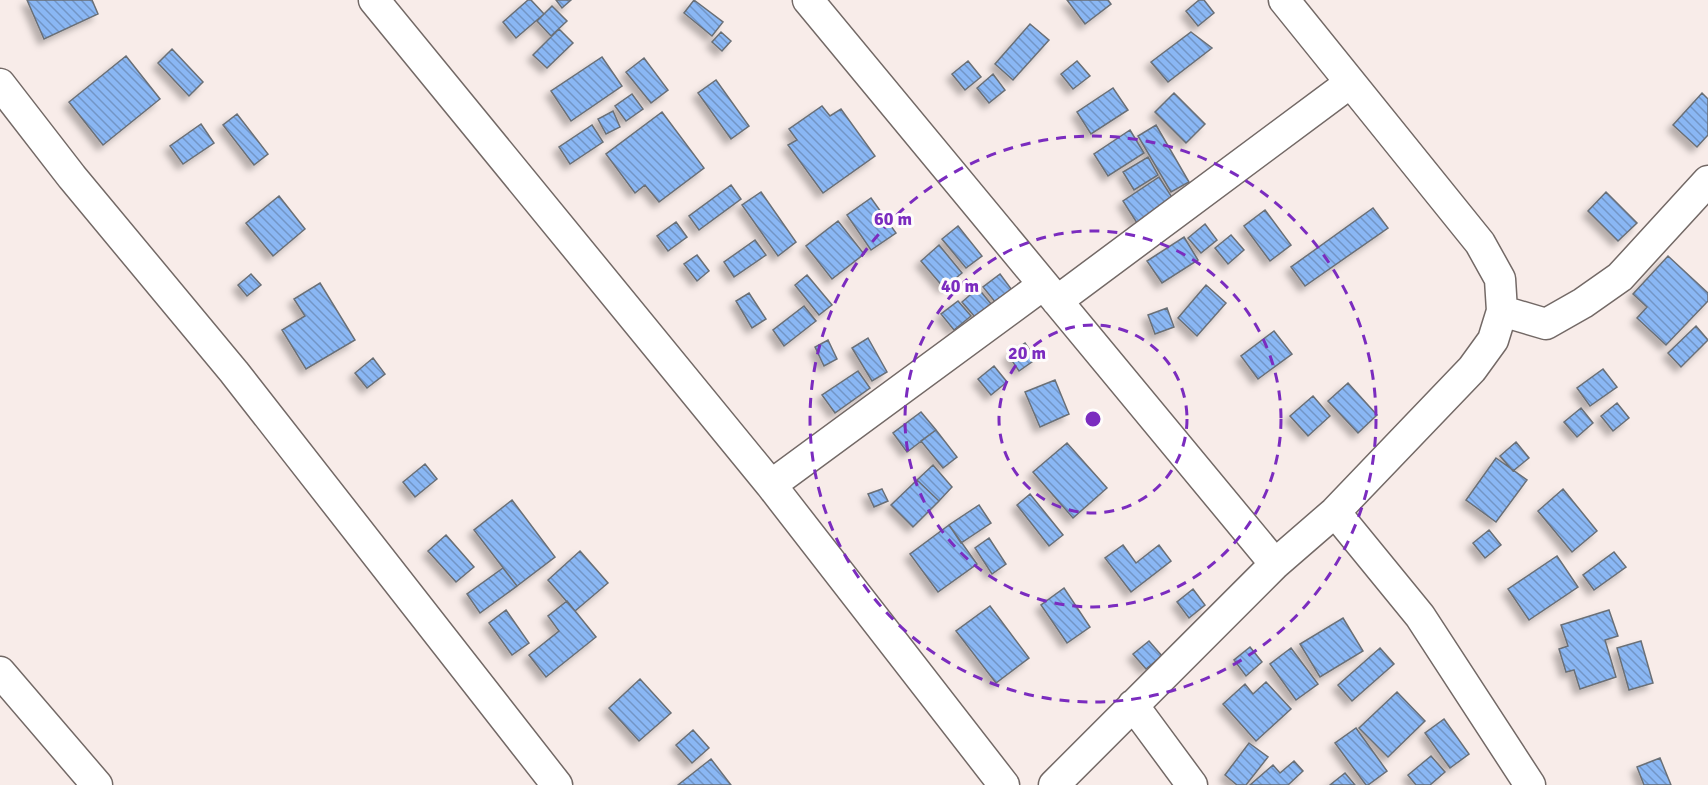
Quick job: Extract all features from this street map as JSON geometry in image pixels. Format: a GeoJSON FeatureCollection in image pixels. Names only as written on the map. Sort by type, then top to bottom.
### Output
{"type":"FeatureCollection","features":[{"type":"Feature","properties":{"kind":"street"},"geometry":{"type":"LineString","coordinates":[[374,0],[771,485],[1004,785]]}},
{"type":"Feature","properties":{"kind":"street"},"geometry":{"type":"LineString","coordinates":[[808,0],[1275,564]]}},
{"type":"Feature","properties":{"kind":"street"},"geometry":{"type":"LineString","coordinates":[[1054,785],[1275,564],[1335,512],[1472,369],[1493,340],[1502,310],[1500,279],[1480,243],[1284,0]]}},
{"type":"Feature","properties":{"kind":"street"},"geometry":{"type":"LineString","coordinates":[[771,485],[1350,83]]}},
{"type":"Feature","properties":{"kind":"street"},"geometry":{"type":"LineString","coordinates":[[0,84],[72,177],[241,381],[557,785]]}},
{"type":"Feature","properties":{"kind":"street"},"geometry":{"type":"LineString","coordinates":[[1502,310],[1546,324],[1584,303],[1620,277],[1708,181]]}},
{"type":"Feature","properties":{"kind":"street"},"geometry":{"type":"LineString","coordinates":[[1335,512],[1420,616],[1530,785]]}},
{"type":"Feature","properties":{"kind":"street"},"geometry":{"type":"LineString","coordinates":[[0,672],[97,785]]}},
{"type":"Feature","properties":{"kind":"street"},"geometry":{"type":"LineString","coordinates":[[1133,705],[1192,785]]}},
{"type":"Feature","properties":{"kind":"building"},"geometry":{"type":"Polygon","coordinates":[[[27,0],[92,0],[98,14],[44,39],[27,0]]]}},
{"type":"Feature","properties":{"kind":"building"},"geometry":{"type":"Polygon","coordinates":[[[528,0],[531,0],[544,14],[516,38],[503,22],[528,0]]]}},
{"type":"Feature","properties":{"kind":"building"},"geometry":{"type":"Polygon","coordinates":[[[556,0],[571,0],[562,8],[556,0]]]}},
{"type":"Feature","properties":{"kind":"building"},"geometry":{"type":"Polygon","coordinates":[[[694,0],[723,22],[712,36],[684,13],[694,0]]]}},
{"type":"Feature","properties":{"kind":"building"},"geometry":{"type":"Polygon","coordinates":[[[1067,0],[1108,0],[1111,4],[1085,24],[1067,0]]]}},
{"type":"Feature","properties":{"kind":"building"},"geometry":{"type":"Polygon","coordinates":[[[1199,0],[1204,0],[1214,13],[1198,26],[1186,11],[1199,0]]]}},
{"type":"Feature","properties":{"kind":"building"},"geometry":{"type":"Polygon","coordinates":[[[552,6],[567,21],[551,36],[537,21],[552,6]]]}},
{"type":"Feature","properties":{"kind":"building"},"geometry":{"type":"Polygon","coordinates":[[[1030,24],[1049,40],[1013,80],[995,64],[1030,24]]]}},
{"type":"Feature","properties":{"kind":"building"},"geometry":{"type":"Polygon","coordinates":[[[559,29],[573,43],[547,68],[533,55],[559,29]]]}},
{"type":"Feature","properties":{"kind":"building"},"geometry":{"type":"Polygon","coordinates":[[[721,32],[731,41],[722,51],[712,42],[721,32]]]}},
{"type":"Feature","properties":{"kind":"building"},"geometry":{"type":"Polygon","coordinates":[[[1191,32],[1212,48],[1168,82],[1151,62],[1191,32]]]}},
{"type":"Feature","properties":{"kind":"building"},"geometry":{"type":"Polygon","coordinates":[[[172,49],[203,82],[189,96],[158,63],[172,49]]]}},
{"type":"Feature","properties":{"kind":"building"},"geometry":{"type":"Polygon","coordinates":[[[126,56],[160,99],[103,145],[69,102],[126,56]]]}},
{"type":"Feature","properties":{"kind":"building"},"geometry":{"type":"Polygon","coordinates":[[[602,57],[622,86],[571,121],[551,91],[602,57]]]}},
{"type":"Feature","properties":{"kind":"building"},"geometry":{"type":"Polygon","coordinates":[[[644,58],[668,90],[651,103],[626,72],[644,58]]]}},
{"type":"Feature","properties":{"kind":"building"},"geometry":{"type":"Polygon","coordinates":[[[968,61],[981,77],[965,90],[952,74],[968,61]]]}},
{"type":"Feature","properties":{"kind":"building"},"geometry":{"type":"Polygon","coordinates":[[[1077,61],[1090,76],[1073,89],[1061,74],[1077,61]]]}},
{"type":"Feature","properties":{"kind":"building"},"geometry":{"type":"Polygon","coordinates":[[[993,74],[1005,90],[989,103],[977,88],[993,74]]]}},
{"type":"Feature","properties":{"kind":"building"},"geometry":{"type":"Polygon","coordinates":[[[716,80],[749,126],[731,139],[698,93],[716,80]]]}},
{"type":"Feature","properties":{"kind":"building"},"geometry":{"type":"Polygon","coordinates":[[[1113,88],[1128,110],[1091,134],[1077,112],[1113,88]]]}},
{"type":"Feature","properties":{"kind":"building"},"geometry":{"type":"Polygon","coordinates":[[[1174,93],[1205,124],[1186,143],[1155,112],[1174,93]]]}},
{"type":"Feature","properties":{"kind":"building"},"geometry":{"type":"Polygon","coordinates":[[[1702,93],[1708,99],[1708,135],[1697,147],[1673,125],[1702,93]]]}},
{"type":"Feature","properties":{"kind":"building"},"geometry":{"type":"Polygon","coordinates":[[[632,94],[643,109],[626,121],[615,106],[632,94]]]}},
{"type":"Feature","properties":{"kind":"building"},"geometry":{"type":"Polygon","coordinates":[[[822,106],[830,116],[841,109],[875,156],[823,193],[788,145],[797,140],[789,129],[822,106]]]}},
{"type":"Feature","properties":{"kind":"building"},"geometry":{"type":"Polygon","coordinates":[[[613,111],[620,127],[606,134],[598,119],[613,111]]]}},
{"type":"Feature","properties":{"kind":"building"},"geometry":{"type":"Polygon","coordinates":[[[662,112],[704,168],[659,202],[645,185],[635,193],[606,154],[662,112]]]}},
{"type":"Feature","properties":{"kind":"building"},"geometry":{"type":"Polygon","coordinates":[[[237,114],[268,154],[254,165],[223,125],[237,114]]]}},
{"type":"Feature","properties":{"kind":"building"},"geometry":{"type":"Polygon","coordinates":[[[201,124],[214,143],[183,164],[170,146],[201,124]]]}},
{"type":"Feature","properties":{"kind":"building"},"geometry":{"type":"Polygon","coordinates":[[[592,125],[603,142],[570,164],[559,147],[592,125]]]}},
{"type":"Feature","properties":{"kind":"building"},"geometry":{"type":"Polygon","coordinates":[[[1156,125],[1189,182],[1171,192],[1138,136],[1156,125]]]}},
{"type":"Feature","properties":{"kind":"building"},"geometry":{"type":"Polygon","coordinates":[[[1130,130],[1144,153],[1108,176],[1094,154],[1130,130]]]}},
{"type":"Feature","properties":{"kind":"building"},"geometry":{"type":"Polygon","coordinates":[[[1148,157],[1158,175],[1134,190],[1123,172],[1148,157]]]}},
{"type":"Feature","properties":{"kind":"building"},"geometry":{"type":"Polygon","coordinates":[[[1159,177],[1173,199],[1137,223],[1123,201],[1159,177]]]}},
{"type":"Feature","properties":{"kind":"building"},"geometry":{"type":"Polygon","coordinates":[[[731,185],[741,199],[699,230],[689,216],[731,185]]]}},
{"type":"Feature","properties":{"kind":"building"},"geometry":{"type":"Polygon","coordinates":[[[761,192],[796,242],[778,256],[742,205],[761,192]]]}},
{"type":"Feature","properties":{"kind":"building"},"geometry":{"type":"Polygon","coordinates":[[[1606,192],[1637,223],[1618,241],[1588,211],[1606,192]]]}},
{"type":"Feature","properties":{"kind":"building"},"geometry":{"type":"Polygon","coordinates":[[[279,196],[305,229],[273,256],[246,223],[279,196]]]}},
{"type":"Feature","properties":{"kind":"building"},"geometry":{"type":"Polygon","coordinates":[[[871,198],[896,233],[871,250],[847,215],[871,198]]]}},
{"type":"Feature","properties":{"kind":"building"},"geometry":{"type":"Polygon","coordinates":[[[1373,208],[1388,228],[1305,286],[1291,267],[1373,208]]]}},
{"type":"Feature","properties":{"kind":"building"},"geometry":{"type":"Polygon","coordinates":[[[1265,210],[1291,245],[1270,261],[1244,226],[1265,210]]]}},
{"type":"Feature","properties":{"kind":"building"},"geometry":{"type":"Polygon","coordinates":[[[838,221],[864,254],[832,279],[806,246],[838,221]]]}},
{"type":"Feature","properties":{"kind":"building"},"geometry":{"type":"Polygon","coordinates":[[[676,222],[687,237],[668,251],[657,236],[676,222]]]}},
{"type":"Feature","properties":{"kind":"building"},"geometry":{"type":"Polygon","coordinates":[[[1205,224],[1217,240],[1201,253],[1188,238],[1205,224]]]}},
{"type":"Feature","properties":{"kind":"building"},"geometry":{"type":"Polygon","coordinates":[[[958,226],[982,256],[966,268],[942,239],[958,226]]]}},
{"type":"Feature","properties":{"kind":"building"},"geometry":{"type":"Polygon","coordinates":[[[1231,235],[1244,250],[1228,264],[1215,248],[1231,235]]]}},
{"type":"Feature","properties":{"kind":"building"},"geometry":{"type":"Polygon","coordinates":[[[1184,237],[1198,260],[1162,283],[1147,261],[1184,237]]]}},
{"type":"Feature","properties":{"kind":"building"},"geometry":{"type":"Polygon","coordinates":[[[755,240],[766,255],[734,277],[724,262],[755,240]]]}},
{"type":"Feature","properties":{"kind":"building"},"geometry":{"type":"Polygon","coordinates":[[[939,245],[962,273],[944,288],[921,261],[939,245]]]}},
{"type":"Feature","properties":{"kind":"building"},"geometry":{"type":"Polygon","coordinates":[[[697,255],[709,271],[697,281],[684,264],[697,255]]]}},
{"type":"Feature","properties":{"kind":"building"},"geometry":{"type":"Polygon","coordinates":[[[1668,256],[1708,293],[1708,301],[1666,345],[1637,318],[1647,307],[1633,294],[1668,256]]]}},
{"type":"Feature","properties":{"kind":"building"},"geometry":{"type":"Polygon","coordinates":[[[251,274],[261,285],[247,296],[238,285],[251,274]]]}},
{"type":"Feature","properties":{"kind":"building"},"geometry":{"type":"Polygon","coordinates":[[[1000,274],[1012,290],[996,303],[983,287],[1000,274]]]}},
{"type":"Feature","properties":{"kind":"building"},"geometry":{"type":"Polygon","coordinates":[[[807,275],[832,305],[819,315],[795,285],[807,275]]]}},
{"type":"Feature","properties":{"kind":"building"},"geometry":{"type":"Polygon","coordinates":[[[320,283],[355,340],[306,369],[282,330],[305,316],[294,299],[320,283]]]}},
{"type":"Feature","properties":{"kind":"building"},"geometry":{"type":"Polygon","coordinates":[[[1206,285],[1226,303],[1197,336],[1178,318],[1206,285]]]}},
{"type":"Feature","properties":{"kind":"building"},"geometry":{"type":"Polygon","coordinates":[[[978,288],[991,304],[975,317],[962,302],[978,288]]]}},
{"type":"Feature","properties":{"kind":"building"},"geometry":{"type":"Polygon","coordinates":[[[749,293],[766,319],[752,328],[736,301],[749,293]]]}},
{"type":"Feature","properties":{"kind":"building"},"geometry":{"type":"Polygon","coordinates":[[[958,301],[971,316],[954,330],[941,314],[958,301]]]}},
{"type":"Feature","properties":{"kind":"building"},"geometry":{"type":"Polygon","coordinates":[[[804,306],[816,321],[784,346],[773,330],[804,306]]]}},
{"type":"Feature","properties":{"kind":"building"},"geometry":{"type":"Polygon","coordinates":[[[1167,308],[1174,327],[1155,334],[1148,315],[1167,308]]]}},
{"type":"Feature","properties":{"kind":"building"},"geometry":{"type":"Polygon","coordinates":[[[1696,326],[1708,340],[1681,367],[1668,353],[1696,326]]]}},
{"type":"Feature","properties":{"kind":"building"},"geometry":{"type":"Polygon","coordinates":[[[1274,331],[1292,354],[1258,379],[1241,356],[1274,331]]]}},
{"type":"Feature","properties":{"kind":"building"},"geometry":{"type":"Polygon","coordinates":[[[868,338],[887,372],[872,381],[852,348],[868,338]]]}},
{"type":"Feature","properties":{"kind":"building"},"geometry":{"type":"Polygon","coordinates":[[[828,340],[837,359],[824,366],[815,347],[828,340]]]}},
{"type":"Feature","properties":{"kind":"building"},"geometry":{"type":"Polygon","coordinates":[[[1025,343],[1036,359],[1019,371],[1008,355],[1025,343]]]}},
{"type":"Feature","properties":{"kind":"building"},"geometry":{"type":"Polygon","coordinates":[[[373,358],[385,374],[367,388],[355,373],[373,358]]]}},
{"type":"Feature","properties":{"kind":"building"},"geometry":{"type":"Polygon","coordinates":[[[994,366],[1007,382],[991,395],[978,379],[994,366]]]}},
{"type":"Feature","properties":{"kind":"building"},"geometry":{"type":"Polygon","coordinates":[[[1603,369],[1617,387],[1590,406],[1577,388],[1603,369]]]}},
{"type":"Feature","properties":{"kind":"building"},"geometry":{"type":"Polygon","coordinates":[[[858,371],[870,388],[835,413],[822,395],[858,371]]]}},
{"type":"Feature","properties":{"kind":"building"},"geometry":{"type":"Polygon","coordinates":[[[1055,380],[1069,414],[1040,427],[1025,392],[1055,380]]]}},
{"type":"Feature","properties":{"kind":"building"},"geometry":{"type":"Polygon","coordinates":[[[1348,383],[1377,415],[1358,433],[1328,401],[1348,383]]]}},
{"type":"Feature","properties":{"kind":"building"},"geometry":{"type":"Polygon","coordinates":[[[1313,396],[1330,416],[1308,436],[1290,416],[1313,396]]]}},
{"type":"Feature","properties":{"kind":"building"},"geometry":{"type":"Polygon","coordinates":[[[1617,403],[1629,418],[1613,431],[1601,416],[1617,403]]]}},
{"type":"Feature","properties":{"kind":"building"},"geometry":{"type":"Polygon","coordinates":[[[1581,408],[1593,423],[1577,437],[1564,422],[1581,408]]]}},
{"type":"Feature","properties":{"kind":"building"},"geometry":{"type":"Polygon","coordinates":[[[921,412],[936,430],[907,452],[893,433],[921,412]]]}},
{"type":"Feature","properties":{"kind":"building"},"geometry":{"type":"Polygon","coordinates":[[[936,430],[957,457],[943,468],[921,441],[936,430]]]}},
{"type":"Feature","properties":{"kind":"building"},"geometry":{"type":"Polygon","coordinates":[[[1516,442],[1529,458],[1513,471],[1500,456],[1516,442]]]}},
{"type":"Feature","properties":{"kind":"building"},"geometry":{"type":"Polygon","coordinates":[[[1067,443],[1107,488],[1073,518],[1033,472],[1067,443]]]}},
{"type":"Feature","properties":{"kind":"building"},"geometry":{"type":"Polygon","coordinates":[[[1496,458],[1527,480],[1496,522],[1466,500],[1496,458]]]}},
{"type":"Feature","properties":{"kind":"building"},"geometry":{"type":"Polygon","coordinates":[[[425,464],[437,479],[415,497],[403,482],[425,464]]]}},
{"type":"Feature","properties":{"kind":"building"},"geometry":{"type":"Polygon","coordinates":[[[933,465],[952,487],[939,501],[917,480],[933,465]]]}},
{"type":"Feature","properties":{"kind":"building"},"geometry":{"type":"Polygon","coordinates":[[[917,480],[939,501],[913,527],[891,505],[917,480]]]}},
{"type":"Feature","properties":{"kind":"building"},"geometry":{"type":"Polygon","coordinates":[[[882,489],[888,501],[874,507],[868,494],[882,489]]]}},
{"type":"Feature","properties":{"kind":"building"},"geometry":{"type":"Polygon","coordinates":[[[1563,489],[1597,531],[1572,552],[1538,511],[1563,489]]]}},
{"type":"Feature","properties":{"kind":"building"},"geometry":{"type":"Polygon","coordinates":[[[1030,494],[1063,535],[1049,546],[1017,505],[1030,494]]]}},
{"type":"Feature","properties":{"kind":"building"},"geometry":{"type":"Polygon","coordinates":[[[512,500],[555,557],[517,586],[474,530],[512,500]]]}},
{"type":"Feature","properties":{"kind":"building"},"geometry":{"type":"Polygon","coordinates":[[[979,505],[991,523],[961,543],[949,525],[979,505]]]}},
{"type":"Feature","properties":{"kind":"building"},"geometry":{"type":"Polygon","coordinates":[[[949,525],[977,564],[938,592],[910,554],[949,525]]]}},
{"type":"Feature","properties":{"kind":"building"},"geometry":{"type":"Polygon","coordinates":[[[1489,530],[1501,545],[1485,558],[1473,543],[1489,530]]]}},
{"type":"Feature","properties":{"kind":"building"},"geometry":{"type":"Polygon","coordinates":[[[446,535],[474,567],[456,582],[428,551],[446,535]]]}},
{"type":"Feature","properties":{"kind":"building"},"geometry":{"type":"Polygon","coordinates":[[[989,538],[1006,564],[992,574],[975,548],[989,538]]]}},
{"type":"Feature","properties":{"kind":"building"},"geometry":{"type":"Polygon","coordinates":[[[1123,545],[1136,563],[1159,545],[1171,561],[1131,592],[1105,558],[1123,545]]]}},
{"type":"Feature","properties":{"kind":"building"},"geometry":{"type":"Polygon","coordinates":[[[580,551],[608,583],[575,611],[548,580],[580,551]]]}},
{"type":"Feature","properties":{"kind":"building"},"geometry":{"type":"Polygon","coordinates":[[[1614,552],[1626,567],[1594,590],[1583,575],[1614,552]]]}},
{"type":"Feature","properties":{"kind":"building"},"geometry":{"type":"Polygon","coordinates":[[[1557,556],[1578,587],[1529,620],[1508,589],[1557,556]]]}},
{"type":"Feature","properties":{"kind":"building"},"geometry":{"type":"Polygon","coordinates":[[[503,568],[517,586],[480,613],[467,594],[503,568]]]}},
{"type":"Feature","properties":{"kind":"building"},"geometry":{"type":"Polygon","coordinates":[[[1064,588],[1090,627],[1067,643],[1041,605],[1064,588]]]}},
{"type":"Feature","properties":{"kind":"building"},"geometry":{"type":"Polygon","coordinates":[[[1193,589],[1205,605],[1189,618],[1177,602],[1193,589]]]}},
{"type":"Feature","properties":{"kind":"building"},"geometry":{"type":"Polygon","coordinates":[[[567,601],[596,637],[546,677],[529,655],[559,631],[548,616],[567,601]]]}},
{"type":"Feature","properties":{"kind":"building"},"geometry":{"type":"Polygon","coordinates":[[[990,606],[1029,658],[996,683],[956,631],[990,606]]]}},
{"type":"Feature","properties":{"kind":"building"},"geometry":{"type":"Polygon","coordinates":[[[506,610],[529,643],[512,655],[489,623],[506,610]]]}},
{"type":"Feature","properties":{"kind":"building"},"geometry":{"type":"Polygon","coordinates":[[[1609,610],[1618,636],[1605,640],[1616,677],[1580,689],[1574,670],[1566,672],[1559,649],[1568,646],[1561,625],[1609,610]]]}},
{"type":"Feature","properties":{"kind":"building"},"geometry":{"type":"Polygon","coordinates":[[[1343,618],[1363,651],[1320,677],[1300,644],[1343,618]]]}},
{"type":"Feature","properties":{"kind":"building"},"geometry":{"type":"Polygon","coordinates":[[[1149,641],[1162,656],[1146,669],[1133,654],[1149,641]]]}},
{"type":"Feature","properties":{"kind":"building"},"geometry":{"type":"Polygon","coordinates":[[[1641,641],[1653,683],[1629,690],[1617,648],[1641,641]]]}},
{"type":"Feature","properties":{"kind":"building"},"geometry":{"type":"Polygon","coordinates":[[[1250,647],[1262,662],[1246,676],[1234,660],[1250,647]]]}},
{"type":"Feature","properties":{"kind":"building"},"geometry":{"type":"Polygon","coordinates":[[[1291,648],[1318,684],[1296,700],[1270,664],[1291,648]]]}},
{"type":"Feature","properties":{"kind":"building"},"geometry":{"type":"Polygon","coordinates":[[[1380,648],[1394,664],[1352,701],[1338,685],[1380,648]]]}},
{"type":"Feature","properties":{"kind":"building"},"geometry":{"type":"Polygon","coordinates":[[[640,679],[671,713],[639,741],[609,708],[640,679]]]}},
{"type":"Feature","properties":{"kind":"building"},"geometry":{"type":"Polygon","coordinates":[[[1266,682],[1291,709],[1256,741],[1223,704],[1245,684],[1253,694],[1266,682]]]}},
{"type":"Feature","properties":{"kind":"building"},"geometry":{"type":"Polygon","coordinates":[[[1397,692],[1425,721],[1388,757],[1359,728],[1397,692]]]}},
{"type":"Feature","properties":{"kind":"building"},"geometry":{"type":"Polygon","coordinates":[[[1444,719],[1469,754],[1450,768],[1425,733],[1444,719]]]}},
{"type":"Feature","properties":{"kind":"building"},"geometry":{"type":"Polygon","coordinates":[[[1356,728],[1387,771],[1368,785],[1335,743],[1356,728]]]}},
{"type":"Feature","properties":{"kind":"building"},"geometry":{"type":"Polygon","coordinates":[[[693,730],[709,748],[692,763],[676,745],[693,730]]]}},
{"type":"Feature","properties":{"kind":"building"},"geometry":{"type":"Polygon","coordinates":[[[1249,743],[1268,757],[1246,785],[1237,785],[1225,775],[1249,743]]]}},
{"type":"Feature","properties":{"kind":"building"},"geometry":{"type":"Polygon","coordinates":[[[1431,756],[1445,772],[1430,785],[1416,785],[1408,775],[1431,756]]]}},
{"type":"Feature","properties":{"kind":"building"},"geometry":{"type":"Polygon","coordinates":[[[1660,758],[1671,785],[1644,785],[1637,767],[1660,758]]]}},
{"type":"Feature","properties":{"kind":"building"},"geometry":{"type":"Polygon","coordinates":[[[711,759],[731,785],[678,785],[711,759]]]}},
{"type":"Feature","properties":{"kind":"building"},"geometry":{"type":"Polygon","coordinates":[[[1294,761],[1303,771],[1288,785],[1250,785],[1273,765],[1280,773],[1294,761]]]}},
{"type":"Feature","properties":{"kind":"building"},"geometry":{"type":"Polygon","coordinates":[[[1345,773],[1355,785],[1330,785],[1345,773]]]}}]}
